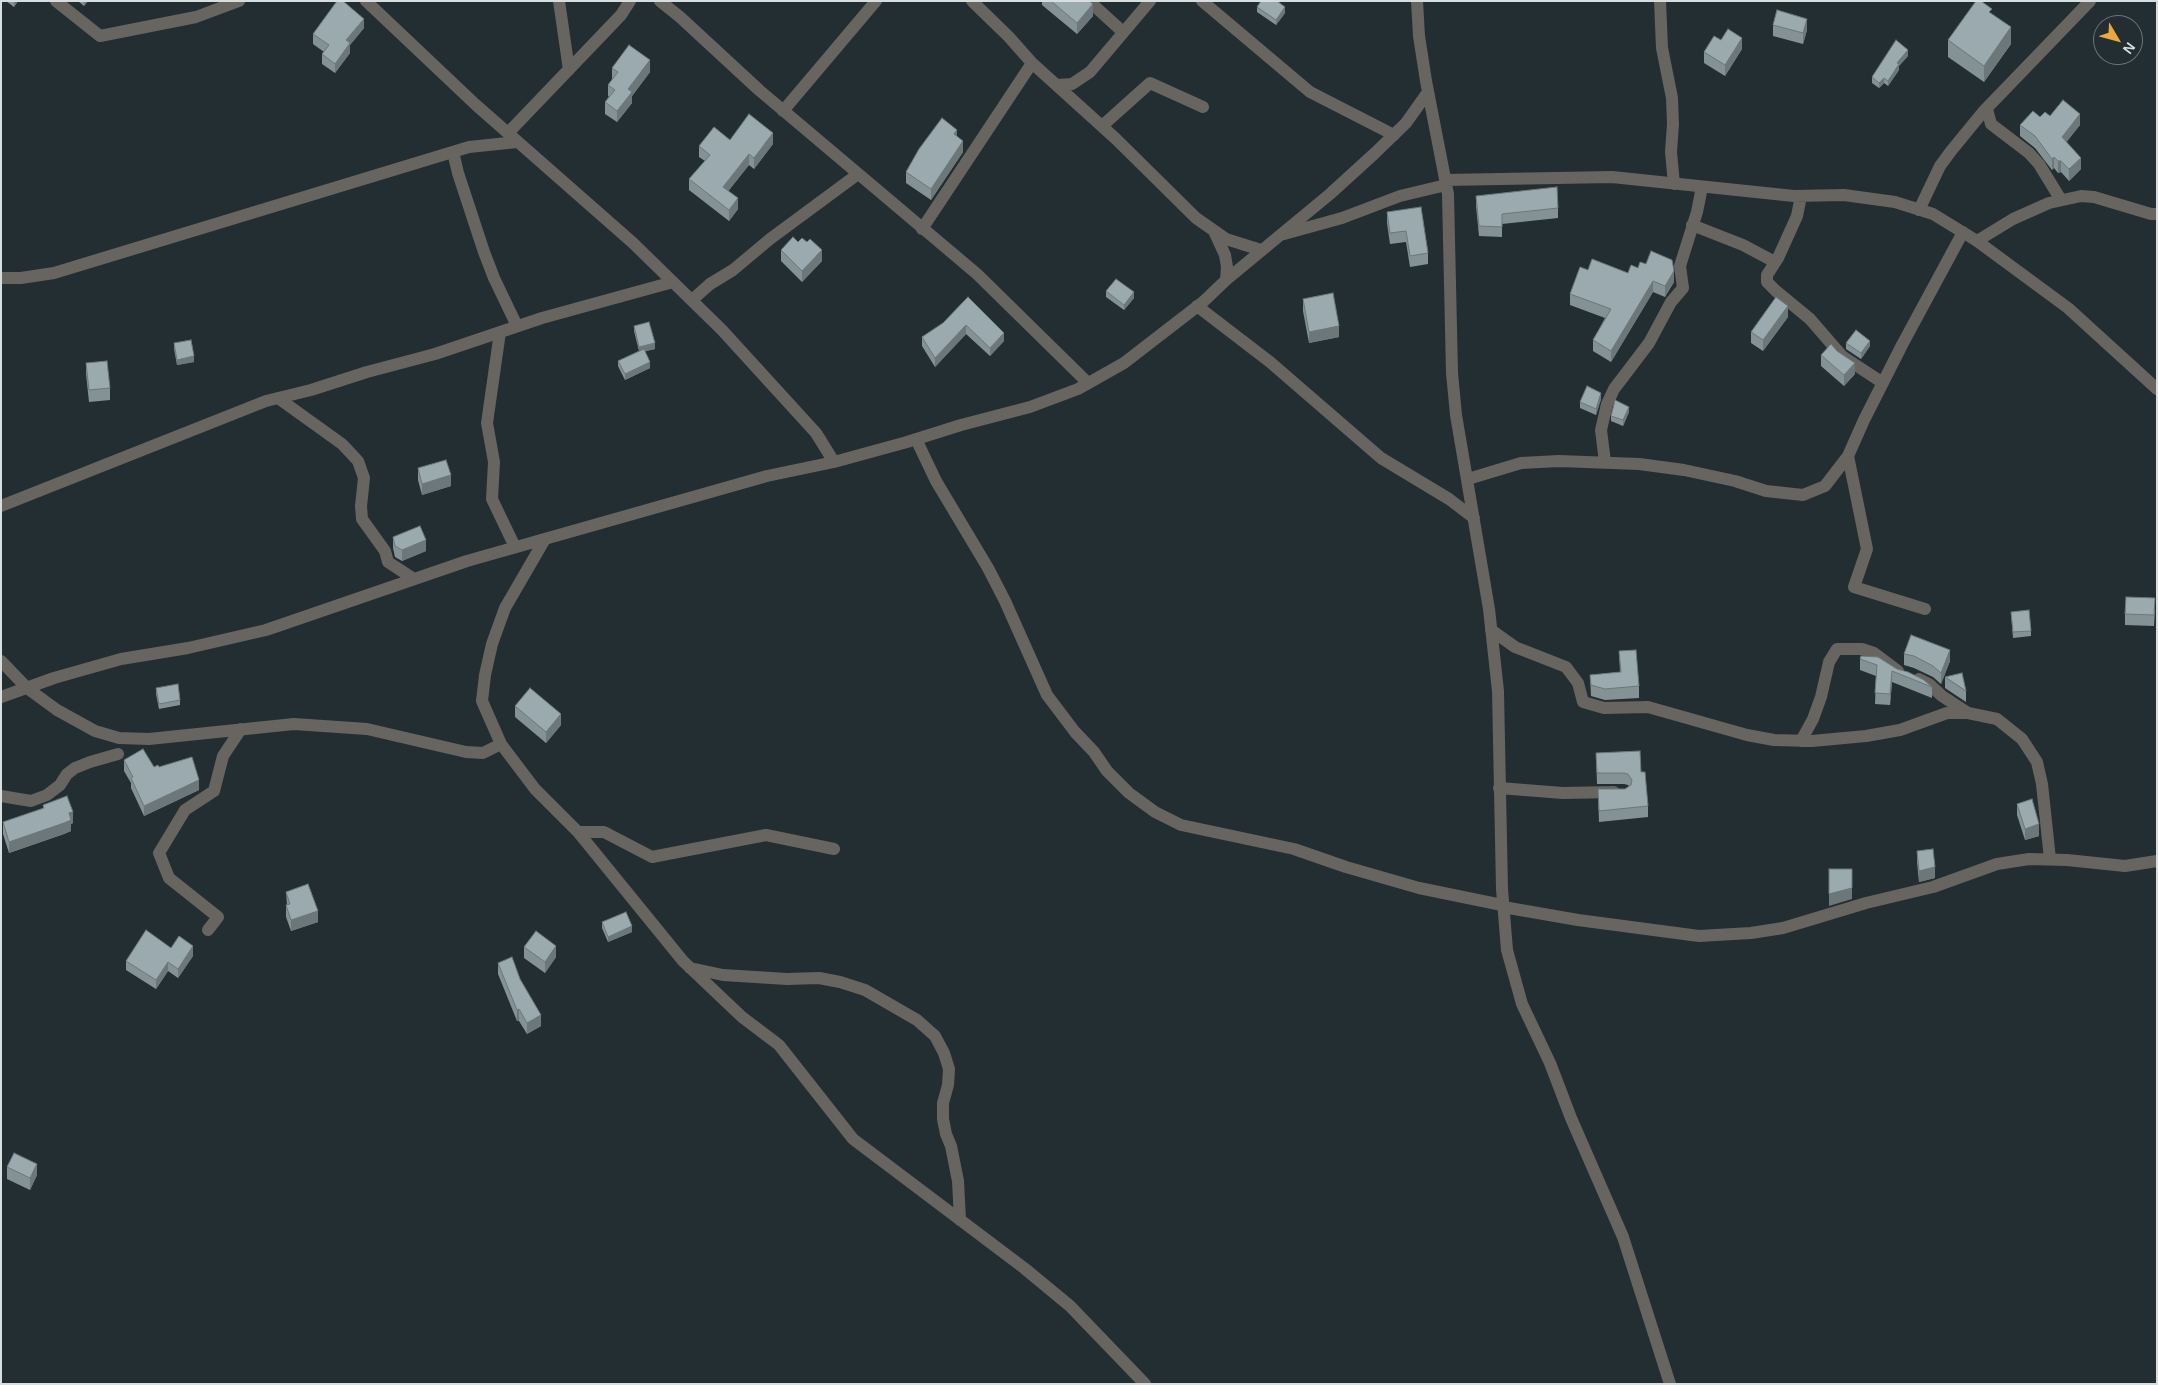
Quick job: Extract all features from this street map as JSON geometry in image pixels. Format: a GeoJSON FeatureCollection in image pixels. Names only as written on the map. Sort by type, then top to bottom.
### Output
{"type":"FeatureCollection","features":[{"type":"Feature","properties":{"kind":"street"},"geometry":{"type":"LineString","coordinates":[[56,1],[100,36],[196,17],[239,1]]}},
{"type":"Feature","properties":{"kind":"street"},"geometry":{"type":"LineString","coordinates":[[366,1],[513,138],[633,243],[692,300],[816,433],[834,462]]}},
{"type":"Feature","properties":{"kind":"street"},"geometry":{"type":"LineString","coordinates":[[559,1],[569,70]]}},
{"type":"Feature","properties":{"kind":"street"},"geometry":{"type":"LineString","coordinates":[[1,278],[21,278],[54,272],[469,147],[513,138],[569,70],[621,15],[630,1]]}},
{"type":"Feature","properties":{"kind":"street"},"geometry":{"type":"LineString","coordinates":[[660,1],[783,111],[977,274],[1088,383]]}},
{"type":"Feature","properties":{"kind":"street"},"geometry":{"type":"LineString","coordinates":[[783,111],[876,1]]}},
{"type":"Feature","properties":{"kind":"street"},"geometry":{"type":"LineString","coordinates":[[972,1],[1009,37],[1032,63],[1102,126],[1184,208],[1214,232],[1240,245],[1261,250]]}},
{"type":"Feature","properties":{"kind":"street"},"geometry":{"type":"LineString","coordinates":[[1089,1],[1123,32]]}},
{"type":"Feature","properties":{"kind":"street"},"geometry":{"type":"LineString","coordinates":[[1058,85],[1072,84],[1090,72],[1150,1]]}},
{"type":"Feature","properties":{"kind":"street"},"geometry":{"type":"LineString","coordinates":[[1202,1],[1292,79],[1310,92],[1394,135]]}},
{"type":"Feature","properties":{"kind":"street"},"geometry":{"type":"LineString","coordinates":[[1418,1],[1419,36],[1446,183],[1451,277],[1452,373],[1456,415],[1492,630],[1498,691],[1502,906],[1507,950],[1522,1004],[1550,1064],[1623,1237],[1670,1384]]}},
{"type":"Feature","properties":{"kind":"street"},"geometry":{"type":"LineString","coordinates":[[1660,1],[1662,48],[1672,98],[1671,152],[1674,184]]}},
{"type":"Feature","properties":{"kind":"street"},"geometry":{"type":"LineString","coordinates":[[1919,210],[1940,166],[1951,150],[1987,109],[2090,1]]}},
{"type":"Feature","properties":{"kind":"street"},"geometry":{"type":"LineString","coordinates":[[922,229],[1032,63]]}},
{"type":"Feature","properties":{"kind":"street"},"geometry":{"type":"LineString","coordinates":[[1102,126],[1150,84],[1203,107]]}},
{"type":"Feature","properties":{"kind":"street"},"geometry":{"type":"LineString","coordinates":[[1,697],[121,659],[188,648],[266,630],[414,579],[515,547],[767,476],[834,462],[916,440],[961,425],[1030,407],[1088,383],[1124,363],[1197,306],[1261,250],[1330,194],[1394,135],[1416,111],[1428,92]]}},
{"type":"Feature","properties":{"kind":"street"},"geometry":{"type":"LineString","coordinates":[[1987,109],[1991,124],[2029,153],[2039,164],[2061,200]]}},
{"type":"Feature","properties":{"kind":"street"},"geometry":{"type":"LineString","coordinates":[[453,152],[458,174],[487,260],[517,326]]}},
{"type":"Feature","properties":{"kind":"street"},"geometry":{"type":"LineString","coordinates":[[692,300],[710,284],[733,270],[770,239],[858,174]]}},
{"type":"Feature","properties":{"kind":"street"},"geometry":{"type":"LineString","coordinates":[[1278,236],[1342,218],[1400,196],[1446,183],[1612,177],[1801,196],[1861,198],[1895,202],[1933,214],[1977,241],[2068,308],[2157,388]]}},
{"type":"Feature","properties":{"kind":"street"},"geometry":{"type":"LineString","coordinates":[[1604,462],[1601,430],[1607,404],[1614,389],[1649,342],[1672,302],[1683,288],[1680,266],[1702,186]]}},
{"type":"Feature","properties":{"kind":"street"},"geometry":{"type":"LineString","coordinates":[[1801,196],[1796,216],[1767,275],[1770,285],[1810,319],[1842,356],[1883,383]]}},
{"type":"Feature","properties":{"kind":"street"},"geometry":{"type":"LineString","coordinates":[[1977,241],[2013,219],[2049,202],[2080,196],[2094,197],[2151,214],[2157,214]]}},
{"type":"Feature","properties":{"kind":"street"},"geometry":{"type":"LineString","coordinates":[[1692,225],[1743,245],[1775,262]]}},
{"type":"Feature","properties":{"kind":"street"},"geometry":{"type":"LineString","coordinates":[[1214,232],[1225,255],[1227,267],[1226,280]]}},
{"type":"Feature","properties":{"kind":"street"},"geometry":{"type":"LineString","coordinates":[[1468,479],[1521,463],[1559,461],[1639,464],[1684,470],[1735,481],[1766,491],[1803,495],[1825,486],[1848,456],[1883,383],[1963,232]]}},
{"type":"Feature","properties":{"kind":"street"},"geometry":{"type":"LineString","coordinates":[[1,506],[182,433],[278,398],[435,354],[517,326],[673,282]]}},
{"type":"Feature","properties":{"kind":"street"},"geometry":{"type":"LineString","coordinates":[[1197,306],[1270,362],[1381,458],[1449,498],[1474,518]]}},
{"type":"Feature","properties":{"kind":"street"},"geometry":{"type":"LineString","coordinates":[[500,332],[487,423],[494,462],[492,499],[515,547]]}},
{"type":"Feature","properties":{"kind":"street"},"geometry":{"type":"LineString","coordinates":[[278,398],[352,453],[358,461],[364,478],[360,506],[362,519],[385,551],[388,562],[414,579]]}},
{"type":"Feature","properties":{"kind":"street"},"geometry":{"type":"LineString","coordinates":[[916,440],[936,481],[988,568],[1005,601],[1047,695],[1075,732],[1094,752],[1107,771],[1129,794],[1155,812],[1181,825],[1294,848],[1346,867],[1419,888],[1502,906],[1578,920],[1699,936],[1750,933],[1783,928],[1866,903],[1933,887],[1997,864],[2029,859],[2050,859],[2126,866],[2157,861]]}},
{"type":"Feature","properties":{"kind":"street"},"geometry":{"type":"LineString","coordinates":[[1848,456],[1867,548],[1854,587],[1925,609]]}},
{"type":"Feature","properties":{"kind":"street"},"geometry":{"type":"LineString","coordinates":[[544,539],[505,608],[492,644],[485,675],[482,701],[500,744],[534,789],[578,832],[654,928],[690,968],[742,1016],[779,1045],[853,1139],[1070,1306],[1145,1384]]}},
{"type":"Feature","properties":{"kind":"street"},"geometry":{"type":"LineString","coordinates":[[1492,630],[1515,646],[1566,667],[1578,683],[1583,702],[1604,708],[1648,707],[1747,735],[1774,740],[1801,741],[1866,736],[1900,730],[1947,713],[1968,713],[1997,719],[2022,739],[2037,762],[2042,784],[2050,859]]}},
{"type":"Feature","properties":{"kind":"street"},"geometry":{"type":"LineString","coordinates":[[1801,741],[1814,719],[1822,697],[1829,662],[1837,649],[1862,649],[1874,653],[1901,673],[1911,675],[1929,684],[1942,696],[1968,713]]}},
{"type":"Feature","properties":{"kind":"street"},"geometry":{"type":"LineString","coordinates":[[1,661],[27,688],[72,720],[95,731],[119,738],[150,739],[241,728],[294,724],[367,729],[438,747],[483,754],[500,744]]}},
{"type":"Feature","properties":{"kind":"street"},"geometry":{"type":"LineString","coordinates":[[208,930],[218,917],[169,878],[159,854],[185,810],[214,791],[223,756],[241,728]]}},
{"type":"Feature","properties":{"kind":"street"},"geometry":{"type":"LineString","coordinates":[[1,796],[31,801],[47,795],[60,785],[66,774],[75,768],[118,754]]}},
{"type":"Feature","properties":{"kind":"street"},"geometry":{"type":"LineString","coordinates":[[1499,788],[1563,793],[1624,792]]}},
{"type":"Feature","properties":{"kind":"street"},"geometry":{"type":"LineString","coordinates":[[578,832],[604,832],[652,857],[766,835],[834,849]]}},
{"type":"Feature","properties":{"kind":"street"},"geometry":{"type":"LineString","coordinates":[[690,968],[723,975],[787,979],[819,978],[840,982],[865,990],[917,1020],[935,1036],[944,1054],[948,1069],[948,1085],[943,1103],[943,1119],[958,1181],[960,1220]]}},
{"type":"Feature","properties":{"kind":"building"},"geometry":{"type":"Polygon","coordinates":[[[337,1],[343,1],[364,19],[346,40],[350,43],[335,64],[322,54],[329,45],[313,34],[337,1]]]}},
{"type":"Feature","properties":{"kind":"building"},"geometry":{"type":"Polygon","coordinates":[[[1051,1],[1089,1],[1093,4],[1077,23],[1051,1]]]}},
{"type":"Feature","properties":{"kind":"building"},"geometry":{"type":"Polygon","coordinates":[[[1261,1],[1277,1],[1285,7],[1276,20],[1257,7],[1261,1]]]}},
{"type":"Feature","properties":{"kind":"building"},"geometry":{"type":"Polygon","coordinates":[[[1976,1],[1981,1],[1992,9],[1989,12],[2011,27],[1984,66],[1948,40],[1976,1]]]}},
{"type":"Feature","properties":{"kind":"building"},"geometry":{"type":"Polygon","coordinates":[[[1777,10],[1807,19],[1803,33],[1773,25],[1777,10]]]}},
{"type":"Feature","properties":{"kind":"building"},"geometry":{"type":"Polygon","coordinates":[[[1728,29],[1742,38],[1725,65],[1704,52],[1714,36],[1721,40],[1728,29]]]}},
{"type":"Feature","properties":{"kind":"building"},"geometry":{"type":"Polygon","coordinates":[[[1896,40],[1908,50],[1897,63],[1899,64],[1888,81],[1884,78],[1879,83],[1872,77],[1896,40]]]}},
{"type":"Feature","properties":{"kind":"building"},"geometry":{"type":"Polygon","coordinates":[[[629,45],[650,60],[628,89],[632,92],[617,111],[605,102],[615,90],[608,85],[618,72],[612,68],[629,45]]]}},
{"type":"Feature","properties":{"kind":"building"},"geometry":{"type":"Polygon","coordinates":[[[2063,100],[2080,114],[2062,137],[2081,158],[2069,169],[2061,161],[2054,157],[2052,159],[2035,136],[2020,125],[2033,111],[2040,117],[2045,112],[2050,116],[2063,100]]]}},
{"type":"Feature","properties":{"kind":"building"},"geometry":{"type":"Polygon","coordinates":[[[749,114],[773,133],[754,158],[749,154],[723,187],[738,198],[729,210],[689,179],[710,155],[699,146],[714,127],[730,140],[749,114]]]}},
{"type":"Feature","properties":{"kind":"building"},"geometry":{"type":"Polygon","coordinates":[[[942,118],[957,130],[954,134],[963,141],[931,189],[906,172],[919,149],[942,118]]]}},
{"type":"Feature","properties":{"kind":"building"},"geometry":{"type":"Polygon","coordinates":[[[1557,187],[1558,208],[1502,214],[1502,227],[1479,226],[1476,196],[1557,187]]]}},
{"type":"Feature","properties":{"kind":"building"},"geometry":{"type":"Polygon","coordinates":[[[1421,207],[1428,253],[1410,256],[1406,231],[1390,233],[1387,212],[1421,207]]]}},
{"type":"Feature","properties":{"kind":"building"},"geometry":{"type":"Polygon","coordinates":[[[793,237],[798,242],[802,238],[807,242],[810,239],[822,250],[802,271],[781,250],[793,237]]]}},
{"type":"Feature","properties":{"kind":"building"},"geometry":{"type":"Polygon","coordinates":[[[1651,251],[1672,260],[1674,271],[1665,286],[1653,281],[1611,351],[1593,340],[1611,309],[1570,294],[1580,267],[1588,270],[1592,259],[1628,273],[1631,265],[1638,268],[1640,262],[1646,264],[1651,251]]]}},
{"type":"Feature","properties":{"kind":"building"},"geometry":{"type":"Polygon","coordinates":[[[1116,279],[1134,292],[1124,305],[1106,291],[1116,279]]]}},
{"type":"Feature","properties":{"kind":"building"},"geometry":{"type":"Polygon","coordinates":[[[1333,293],[1339,326],[1309,332],[1303,299],[1333,293]]]}},
{"type":"Feature","properties":{"kind":"building"},"geometry":{"type":"Polygon","coordinates":[[[968,297],[1004,333],[990,348],[966,325],[935,358],[922,337],[943,323],[968,297]]]}},
{"type":"Feature","properties":{"kind":"building"},"geometry":{"type":"Polygon","coordinates":[[[1776,297],[1788,306],[1763,340],[1751,332],[1776,297]]]}},
{"type":"Feature","properties":{"kind":"building"},"geometry":{"type":"Polygon","coordinates":[[[649,322],[655,343],[639,347],[634,326],[649,322]]]}},
{"type":"Feature","properties":{"kind":"building"},"geometry":{"type":"Polygon","coordinates":[[[1856,330],[1870,341],[1861,353],[1846,343],[1856,330]]]}},
{"type":"Feature","properties":{"kind":"building"},"geometry":{"type":"Polygon","coordinates":[[[191,340],[194,356],[177,360],[174,343],[191,340]]]}},
{"type":"Feature","properties":{"kind":"building"},"geometry":{"type":"Polygon","coordinates":[[[1831,344],[1837,351],[1855,363],[1844,375],[1821,355],[1831,344]]]}},
{"type":"Feature","properties":{"kind":"building"},"geometry":{"type":"Polygon","coordinates":[[[644,349],[650,362],[625,374],[618,361],[644,349]]]}},
{"type":"Feature","properties":{"kind":"building"},"geometry":{"type":"Polygon","coordinates":[[[107,361],[110,388],[89,390],[86,363],[107,361]]]}},
{"type":"Feature","properties":{"kind":"building"},"geometry":{"type":"Polygon","coordinates":[[[1587,386],[1601,393],[1596,409],[1580,402],[1587,386]]]}},
{"type":"Feature","properties":{"kind":"building"},"geometry":{"type":"Polygon","coordinates":[[[1615,400],[1629,407],[1623,420],[1611,416],[1615,400]]]}},
{"type":"Feature","properties":{"kind":"building"},"geometry":{"type":"Polygon","coordinates":[[[446,460],[451,475],[422,484],[418,468],[446,460]]]}},
{"type":"Feature","properties":{"kind":"building"},"geometry":{"type":"Polygon","coordinates":[[[420,526],[426,540],[402,550],[395,546],[393,537],[420,526]]]}},
{"type":"Feature","properties":{"kind":"building"},"geometry":{"type":"Polygon","coordinates":[[[2126,597],[2155,598],[2154,615],[2125,614],[2126,597]]]}},
{"type":"Feature","properties":{"kind":"building"},"geometry":{"type":"Polygon","coordinates":[[[2029,610],[2031,631],[2013,632],[2011,612],[2029,610]]]}},
{"type":"Feature","properties":{"kind":"building"},"geometry":{"type":"Polygon","coordinates":[[[1911,635],[1950,650],[1941,673],[1933,666],[1914,656],[1904,654],[1911,635]]]}},
{"type":"Feature","properties":{"kind":"building"},"geometry":{"type":"Polygon","coordinates":[[[1636,650],[1639,686],[1605,689],[1591,685],[1590,675],[1621,672],[1619,651],[1636,650]]]}},
{"type":"Feature","properties":{"kind":"building"},"geometry":{"type":"Polygon","coordinates":[[[1861,656],[1878,657],[1897,669],[1924,680],[1932,687],[1892,671],[1890,694],[1875,693],[1877,665],[1860,659],[1861,656]]]}},
{"type":"Feature","properties":{"kind":"building"},"geometry":{"type":"Polygon","coordinates":[[[1962,673],[1966,691],[1945,677],[1962,673]]]}},
{"type":"Feature","properties":{"kind":"building"},"geometry":{"type":"Polygon","coordinates":[[[178,684],[180,700],[159,704],[156,688],[178,684]]]}},
{"type":"Feature","properties":{"kind":"building"},"geometry":{"type":"Polygon","coordinates":[[[530,688],[561,714],[546,732],[515,706],[530,688]]]}},
{"type":"Feature","properties":{"kind":"building"},"geometry":{"type":"Polygon","coordinates":[[[143,749],[154,767],[192,757],[199,780],[144,806],[124,760],[143,749]]]}},
{"type":"Feature","properties":{"kind":"building"},"geometry":{"type":"Polygon","coordinates":[[[1640,751],[1641,772],[1645,772],[1648,806],[1599,811],[1598,789],[1625,789],[1631,785],[1632,780],[1628,774],[1624,773],[1597,773],[1596,753],[1640,751]]]}},
{"type":"Feature","properties":{"kind":"building"},"geometry":{"type":"Polygon","coordinates":[[[67,796],[73,812],[69,813],[71,820],[9,842],[3,822],[44,808],[43,805],[67,796]]]}},
{"type":"Feature","properties":{"kind":"building"},"geometry":{"type":"Polygon","coordinates":[[[2032,799],[2039,824],[2025,829],[2017,804],[2032,799]]]}},
{"type":"Feature","properties":{"kind":"building"},"geometry":{"type":"Polygon","coordinates":[[[1933,849],[1935,867],[1919,871],[1917,851],[1933,849]]]}},
{"type":"Feature","properties":{"kind":"building"},"geometry":{"type":"Polygon","coordinates":[[[1829,869],[1852,869],[1852,888],[1829,894],[1829,869]]]}},
{"type":"Feature","properties":{"kind":"building"},"geometry":{"type":"Polygon","coordinates":[[[308,884],[318,911],[291,920],[286,905],[290,904],[286,892],[308,884]]]}},
{"type":"Feature","properties":{"kind":"building"},"geometry":{"type":"Polygon","coordinates":[[[626,912],[632,926],[608,937],[602,922],[626,912]]]}},
{"type":"Feature","properties":{"kind":"building"},"geometry":{"type":"Polygon","coordinates":[[[146,930],[171,948],[179,936],[193,946],[178,969],[168,962],[156,980],[126,961],[146,930]]]}},
{"type":"Feature","properties":{"kind":"building"},"geometry":{"type":"Polygon","coordinates":[[[536,931],[556,946],[545,962],[524,947],[536,931]]]}},
{"type":"Feature","properties":{"kind":"building"},"geometry":{"type":"Polygon","coordinates":[[[512,957],[520,979],[541,1015],[527,1023],[519,1009],[517,1010],[498,963],[512,957]]]}},
{"type":"Feature","properties":{"kind":"building"},"geometry":{"type":"Polygon","coordinates":[[[14,1153],[37,1164],[30,1178],[7,1167],[14,1153]]]}}]}
